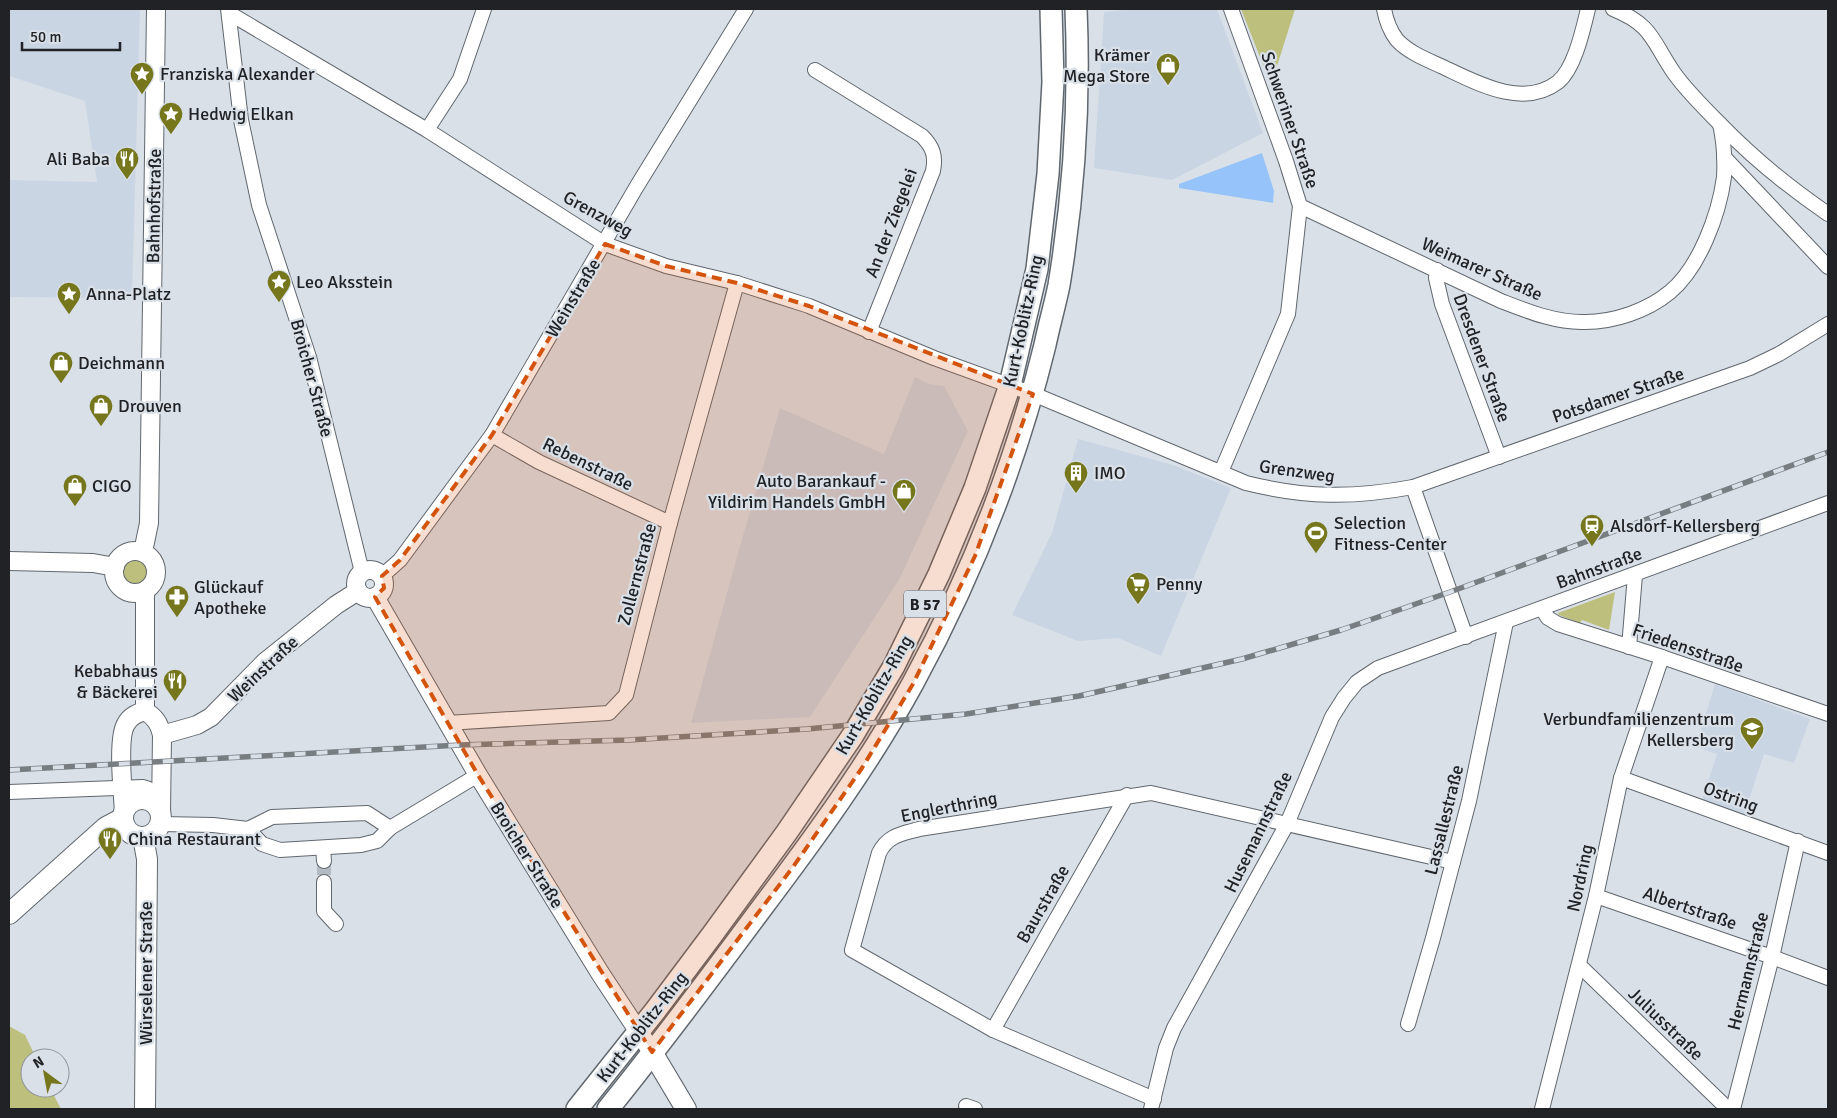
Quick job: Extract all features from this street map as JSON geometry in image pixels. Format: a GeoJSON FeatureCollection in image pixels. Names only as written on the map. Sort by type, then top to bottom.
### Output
{"type":"FeatureCollection","features":[{"type":"Feature","properties":{"kind":"main road","name":"Kurt-Koblitz-Ring"},"geometry":{"type":"LineString","coordinates":[[577,1109],[655,1011],[712,935],[787,832],[853,735],[894,666],[939,574],[975,488],[1010,386],[1037,270],[1048,174],[1053,82],[1051,9]]}},
{"type":"Feature","properties":{"kind":"main road","name":"Kurt-Koblitz-Ring"},"geometry":{"type":"LineString","coordinates":[[608,1109],[793,867],[862,768],[913,684],[976,556],[1021,434],[1033,394],[1058,287],[1073,181],[1078,63],[1076,9]]}},
{"type":"Feature","properties":{"kind":"main road"},"geometry":{"type":"LineString","coordinates":[[9,914],[106,827],[124,815],[130,804],[138,799],[148,800],[157,805],[161,813],[154,833],[143,837],[130,833],[126,828],[124,815]]}},
{"type":"Feature","properties":{"kind":"main road","name":"Würselener Straße"},"geometry":{"type":"LineString","coordinates":[[143,837],[147,859],[145,1109]]}},
{"type":"Feature","properties":{"kind":"main road","name":"Broicher Straße"},"geometry":{"type":"LineString","coordinates":[[652,1052],[686,1109]]}},
{"type":"Feature","properties":{"kind":"street","name":"Bahnhofstraße"},"geometry":{"type":"LineString","coordinates":[[143,552],[149,524],[156,9]]}},
{"type":"Feature","properties":{"kind":"street"},"geometry":{"type":"LineString","coordinates":[[427,130],[460,79],[484,9]]}},
{"type":"Feature","properties":{"kind":"street","name":"Weinstraße"},"geometry":{"type":"LineString","coordinates":[[382,576],[400,560],[492,435],[605,244],[637,186],[746,9]]}},
{"type":"Feature","properties":{"kind":"street","name":"Schweriner Straße"},"geometry":{"type":"LineString","coordinates":[[1221,472],[1288,314],[1300,206],[1286,161],[1231,9]]}},
{"type":"Feature","properties":{"kind":"street"},"geometry":{"type":"LineString","coordinates":[[1384,9],[1388,26],[1398,40],[1414,54],[1483,86],[1505,92],[1521,93],[1537,92],[1559,81],[1573,58],[1588,9]]}},
{"type":"Feature","properties":{"kind":"street"},"geometry":{"type":"LineString","coordinates":[[1613,9],[1639,21],[1650,34],[1675,74],[1720,124],[1772,170],[1828,214]]}},
{"type":"Feature","properties":{"kind":"street","name":"Grenzweg"},"geometry":{"type":"LineString","coordinates":[[229,11],[427,130],[605,244],[666,266],[737,283],[809,306],[934,358],[1033,394],[1053,404],[1246,482],[1310,495],[1358,495],[1414,487]]}},
{"type":"Feature","properties":{"kind":"street","name":"Broicher Straße"},"geometry":{"type":"LineString","coordinates":[[229,11],[241,120],[259,204],[309,357],[362,572]]}},
{"type":"Feature","properties":{"kind":"street","name":"An der Ziegelei"},"geometry":{"type":"LineString","coordinates":[[815,70],[922,136],[933,150],[935,160],[933,171],[869,332]]}},
{"type":"Feature","properties":{"kind":"street","name":"Weimarer Straße"},"geometry":{"type":"LineString","coordinates":[[1300,206],[1501,301],[1531,313],[1584,323],[1610,320],[1630,314],[1669,293],[1682,280],[1694,262],[1708,234],[1717,209],[1724,177],[1724,142],[1720,124]]}},
{"type":"Feature","properties":{"kind":"street"},"geometry":{"type":"LineString","coordinates":[[1724,157],[1828,267]]}},
{"type":"Feature","properties":{"kind":"street","name":"Dresdener Straße"},"geometry":{"type":"LineString","coordinates":[[1437,270],[1436,278],[1442,304],[1499,457]]}},
{"type":"Feature","properties":{"kind":"street","name":"Zollernstraße"},"geometry":{"type":"LineString","coordinates":[[447,723],[609,712],[626,695],[670,523],[737,283]]}},
{"type":"Feature","properties":{"kind":"street","name":"Potsdamer Straße"},"geometry":{"type":"LineString","coordinates":[[1414,487],[1750,368],[1779,354],[1828,324]]}},
{"type":"Feature","properties":{"kind":"street","name":"Rebenstraße"},"geometry":{"type":"LineString","coordinates":[[492,435],[539,462],[670,523]]}},
{"type":"Feature","properties":{"kind":"street"},"geometry":{"type":"LineString","coordinates":[[1414,487],[1466,637]]}},
{"type":"Feature","properties":{"kind":"street","name":"Bahnstraße"},"geometry":{"type":"LineString","coordinates":[[1466,637],[1828,503]]}},
{"type":"Feature","properties":{"kind":"street"},"geometry":{"type":"LineString","coordinates":[[136,551],[143,552],[152,560],[156,571],[153,582],[144,591],[137,593],[129,592],[117,582],[114,574],[115,567],[122,555],[136,551]]}},
{"type":"Feature","properties":{"kind":"street"},"geometry":{"type":"LineString","coordinates":[[9,562],[93,563],[115,567]]}},
{"type":"Feature","properties":{"kind":"street"},"geometry":{"type":"LineString","coordinates":[[371,569],[382,576],[384,588],[376,597],[364,596],[358,591],[356,582],[362,572],[371,569]]}},
{"type":"Feature","properties":{"kind":"street"},"geometry":{"type":"LineString","coordinates":[[1628,647],[1635,575]]}},
{"type":"Feature","properties":{"kind":"street"},"geometry":{"type":"LineString","coordinates":[[144,591],[145,711]]}},
{"type":"Feature","properties":{"kind":"street","name":"Weinstraße"},"geometry":{"type":"LineString","coordinates":[[162,735],[197,725],[211,717],[265,662],[336,605],[358,591]]}},
{"type":"Feature","properties":{"kind":"street","name":"Broicher Straße"},"geometry":{"type":"LineString","coordinates":[[376,597],[447,723],[652,1052]]}},
{"type":"Feature","properties":{"kind":"street","name":"Friedensstraße"},"geometry":{"type":"LineString","coordinates":[[1542,609],[1548,618],[1558,624],[1662,657],[1828,714]]}},
{"type":"Feature","properties":{"kind":"street","name":"Lassallestraße"},"geometry":{"type":"LineString","coordinates":[[1408,1024],[1469,801],[1506,622]]}},
{"type":"Feature","properties":{"kind":"street","name":"Husemannstraße"},"geometry":{"type":"LineString","coordinates":[[1152,1104],[1166,1048],[1174,1028],[1287,824],[1332,716],[1357,682],[1378,668],[1466,637]]}},
{"type":"Feature","properties":{"kind":"street","name":"Nordring"},"geometry":{"type":"LineString","coordinates":[[1542,1109],[1596,896],[1621,778],[1662,657]]}},
{"type":"Feature","properties":{"kind":"street"},"geometry":{"type":"LineString","coordinates":[[124,815],[121,750],[125,725],[136,714],[145,711],[154,716],[160,726],[162,735],[161,813]]}},
{"type":"Feature","properties":{"kind":"street"},"geometry":{"type":"LineString","coordinates":[[248,829],[262,844],[280,850],[324,854],[377,841],[390,828],[478,774]]}},
{"type":"Feature","properties":{"kind":"street","name":"Ostring"},"geometry":{"type":"LineString","coordinates":[[1621,778],[1828,853]]}},
{"type":"Feature","properties":{"kind":"street"},"geometry":{"type":"LineString","coordinates":[[9,792],[123,787],[150,788],[158,793],[161,813]]}},
{"type":"Feature","properties":{"kind":"street","name":"Englerthring"},"geometry":{"type":"LineString","coordinates":[[1152,1104],[992,1030],[852,950],[879,853],[884,843],[894,837],[920,829],[1150,792],[1453,862]]}},
{"type":"Feature","properties":{"kind":"street","name":"Baurstraße"},"geometry":{"type":"LineString","coordinates":[[992,1030],[1127,795]]}},
{"type":"Feature","properties":{"kind":"street"},"geometry":{"type":"LineString","coordinates":[[161,813],[198,826],[213,825],[248,829],[272,816],[367,813],[390,828]]}},
{"type":"Feature","properties":{"kind":"street","name":"Hermannstraße"},"geometry":{"type":"LineString","coordinates":[[1733,1109],[1772,956],[1798,841]]}},
{"type":"Feature","properties":{"kind":"street"},"geometry":{"type":"LineString","coordinates":[[324,882],[324,911],[336,924]]}},
{"type":"Feature","properties":{"kind":"street","name":"Albertstraße"},"geometry":{"type":"LineString","coordinates":[[1596,896],[1772,956],[1828,978]]}},
{"type":"Feature","properties":{"kind":"street","name":"Juliusstraße"},"geometry":{"type":"LineString","coordinates":[[1579,965],[1728,1109]]}},
{"type":"Feature","properties":{"kind":"highlighted area"},"geometry":{"type":"Polygon","coordinates":[[[605,244],[666,266],[737,283],[809,306],[1033,394],[975,556],[913,684],[862,768],[793,867],[652,1052],[478,775],[377,602],[375,597],[384,588],[382,576],[400,560],[492,435],[605,244]]]}},
{"type":"Feature","properties":{"kind":"shaded area"},"geometry":{"type":"Polygon","coordinates":[[[9,9],[140,9],[132,298],[9,297],[9,180],[97,182],[85,101],[9,76],[9,9]]]}},
{"type":"Feature","properties":{"kind":"shaded area"},"geometry":{"type":"Polygon","coordinates":[[[1135,9],[1217,9],[1263,133],[1172,180],[1094,168],[1104,12],[1135,9]]]}},
{"type":"Feature","properties":{"kind":"shaded area"},"geometry":{"type":"Polygon","coordinates":[[[915,377],[929,384],[944,386],[968,431],[899,580],[810,717],[691,723],[780,408],[884,454],[915,377]]]}},
{"type":"Feature","properties":{"kind":"shaded area"},"geometry":{"type":"Polygon","coordinates":[[[1078,439],[1173,465],[1231,488],[1161,656],[1118,638],[1078,641],[1012,615],[1052,533],[1078,439]]]}},
{"type":"Feature","properties":{"kind":"shaded area","name":"Verbundfamilienzentrum Kellersberg"},"geometry":{"type":"Polygon","coordinates":[[[1715,684],[1810,719],[1794,763],[1764,754],[1744,815],[1702,800],[1717,754],[1696,747],[1715,684]]]}},
{"type":"Feature","properties":{"kind":"green space"},"geometry":{"type":"Polygon","coordinates":[[[1241,9],[1295,9],[1271,85],[1241,9]]]}},
{"type":"Feature","properties":{"kind":"green space"},"geometry":{"type":"Polygon","coordinates":[[[135,556],[146,560],[150,571],[146,582],[135,586],[124,582],[120,571],[124,560],[135,556]]]}},
{"type":"Feature","properties":{"kind":"green space"},"geometry":{"type":"Polygon","coordinates":[[[1615,592],[1609,630],[1582,620],[1580,623],[1558,613],[1615,592]]]}},
{"type":"Feature","properties":{"kind":"green space"},"geometry":{"type":"Polygon","coordinates":[[[9,1026],[25,1035],[31,1048],[20,1048],[20,1098],[55,1098],[61,1109],[9,1109],[9,1026]]]}},
{"type":"Feature","properties":{"kind":"water"},"geometry":{"type":"Polygon","coordinates":[[[1262,153],[1274,191],[1273,203],[1179,188],[1179,184],[1262,153]]]}},
{"type":"Feature","properties":{"kind":"tunnel"},"geometry":{"type":"LineString","coordinates":[[324,861],[324,882]]}},
{"type":"Feature","properties":{"kind":"railway"},"geometry":{"type":"LineString","coordinates":[[9,770],[460,745],[629,740],[807,729],[966,714],[1079,696],[1242,659],[1341,630],[1450,592],[1828,452]]}},
{"type":"Feature","properties":{"kind":"place","name":"Krämer Mega Store"},"geometry":{"type":"Point","coordinates":[1168,86]}},
{"type":"Feature","properties":{"kind":"place","name":"Franziska Alexander"},"geometry":{"type":"Point","coordinates":[142,95]}},
{"type":"Feature","properties":{"kind":"place","name":"Hedwig Elkan"},"geometry":{"type":"Point","coordinates":[171,135]}},
{"type":"Feature","properties":{"kind":"place","name":"Ali Baba"},"geometry":{"type":"Point","coordinates":[127,180]}},
{"type":"Feature","properties":{"kind":"place","name":"Leo Aksstein"},"geometry":{"type":"Point","coordinates":[279,303]}},
{"type":"Feature","properties":{"kind":"place","name":"Anna-Platz"},"geometry":{"type":"Point","coordinates":[69,315]}},
{"type":"Feature","properties":{"kind":"place","name":"Deichmann"},"geometry":{"type":"Point","coordinates":[61,384]}},
{"type":"Feature","properties":{"kind":"place","name":"Drouven"},"geometry":{"type":"Point","coordinates":[101,427]}},
{"type":"Feature","properties":{"kind":"place","name":"IMO"},"geometry":{"type":"Point","coordinates":[1076,494]}},
{"type":"Feature","properties":{"kind":"place","name":"CIGO"},"geometry":{"type":"Point","coordinates":[75,507]}},
{"type":"Feature","properties":{"kind":"place","name":"Auto Barankauf - Yildirim Handels GmbH"},"geometry":{"type":"Point","coordinates":[904,512]}},
{"type":"Feature","properties":{"kind":"place","name":"Alsdorf-Kellersberg"},"geometry":{"type":"Point","coordinates":[1592,547]}},
{"type":"Feature","properties":{"kind":"place","name":"Selection Fitness-Center"},"geometry":{"type":"Point","coordinates":[1316,554]}},
{"type":"Feature","properties":{"kind":"place","name":"Penny"},"geometry":{"type":"Point","coordinates":[1138,605]}},
{"type":"Feature","properties":{"kind":"place","name":"Glückauf Apotheke"},"geometry":{"type":"Point","coordinates":[177,618]}},
{"type":"Feature","properties":{"kind":"place","name":"Kebabhaus & Bäckerei"},"geometry":{"type":"Point","coordinates":[175,702]}},
{"type":"Feature","properties":{"kind":"place","name":"Verbundfamilienzentrum Kellersberg"},"geometry":{"type":"Point","coordinates":[1752,750]}},
{"type":"Feature","properties":{"kind":"place","name":"China Restaurant"},"geometry":{"type":"Point","coordinates":[110,860]}}]}
